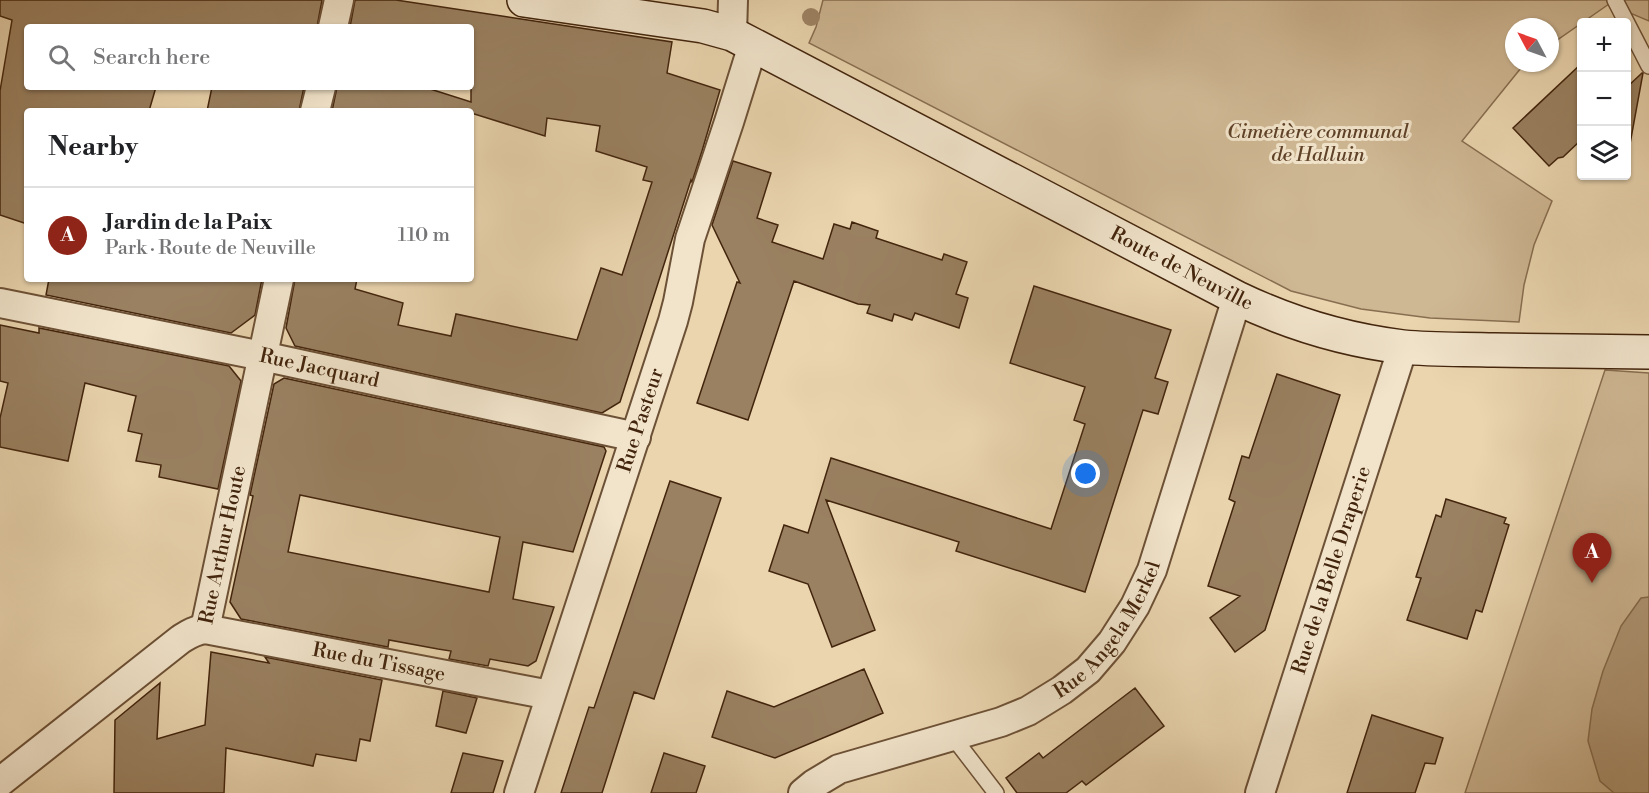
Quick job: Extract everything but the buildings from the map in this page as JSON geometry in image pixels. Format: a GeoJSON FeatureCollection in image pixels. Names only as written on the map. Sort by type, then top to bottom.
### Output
{"type":"FeatureCollection","features":[{"type":"Feature","properties":{"kind":"street"},"geometry":{"type":"LineString","coordinates":[[334,24],[339,0]]}},
{"type":"Feature","properties":{"kind":"street","name":"Route de Neuville"},"geometry":{"type":"LineString","coordinates":[[524,0],[703,26],[742,40],[1237,298],[1288,320],[1323,331],[1403,347],[1649,352]]}},
{"type":"Feature","properties":{"kind":"street","name":"Rue Pasteur"},"geometry":{"type":"LineString","coordinates":[[519,793],[673,321],[690,239],[729,122],[742,40],[733,0]]}},
{"type":"Feature","properties":{"kind":"street"},"geometry":{"type":"LineString","coordinates":[[316,108],[320,90]]}},
{"type":"Feature","properties":{"kind":"street","name":"Rue Arthur Houte"},"geometry":{"type":"LineString","coordinates":[[0,782],[181,639],[194,631],[205,629],[278,282]]}},
{"type":"Feature","properties":{"kind":"street","name":"Rue Angela Merkel"},"geometry":{"type":"LineString","coordinates":[[802,793],[839,770],[1015,717],[1062,690],[1088,670],[1124,624],[1152,570],[1237,298]]}},
{"type":"Feature","properties":{"kind":"street","name":"Rue Jacquard"},"geometry":{"type":"LineString","coordinates":[[0,303],[262,356],[636,437]]}},
{"type":"Feature","properties":{"kind":"street","name":"Rue de la Belle Draperie"},"geometry":{"type":"LineString","coordinates":[[1260,793],[1403,347]]}},
{"type":"Feature","properties":{"kind":"street","name":"Rue du Tissage"},"geometry":{"type":"LineString","coordinates":[[205,629],[550,695]]}},
{"type":"Feature","properties":{"kind":"lane"},"geometry":{"type":"LineString","coordinates":[[1615,0],[1649,66]]}},
{"type":"Feature","properties":{"kind":"lane"},"geometry":{"type":"LineString","coordinates":[[953,736],[996,793]]}},
{"type":"Feature","properties":{"kind":"green space","name":"Cimetière communal de Halluin"},"geometry":{"type":"Polygon","coordinates":[[[823,0],[1649,0],[1649,21],[1609,4],[1589,18],[1577,18],[1577,26],[1559,39],[1559,18],[1505,18],[1505,72],[1518,72],[1462,141],[1552,201],[1534,245],[1524,285],[1519,322],[1430,318],[1361,309],[1291,291],[809,43],[823,0]]]}},
{"type":"Feature","properties":{"kind":"green space"},"geometry":{"type":"Polygon","coordinates":[[[1605,370],[1649,373],[1649,793],[1465,793],[1605,370]]]}},
{"type":"Feature","properties":{"kind":"shaded area"},"geometry":{"type":"Polygon","coordinates":[[[1649,597],[1649,793],[1614,793],[1600,781],[1588,741],[1592,709],[1603,671],[1621,626],[1641,598],[1649,597]]]}},
{"type":"Feature","properties":{"kind":"place","name":"Jardin de la Paix"},"geometry":{"type":"Point","coordinates":[1592,583]}}]}
